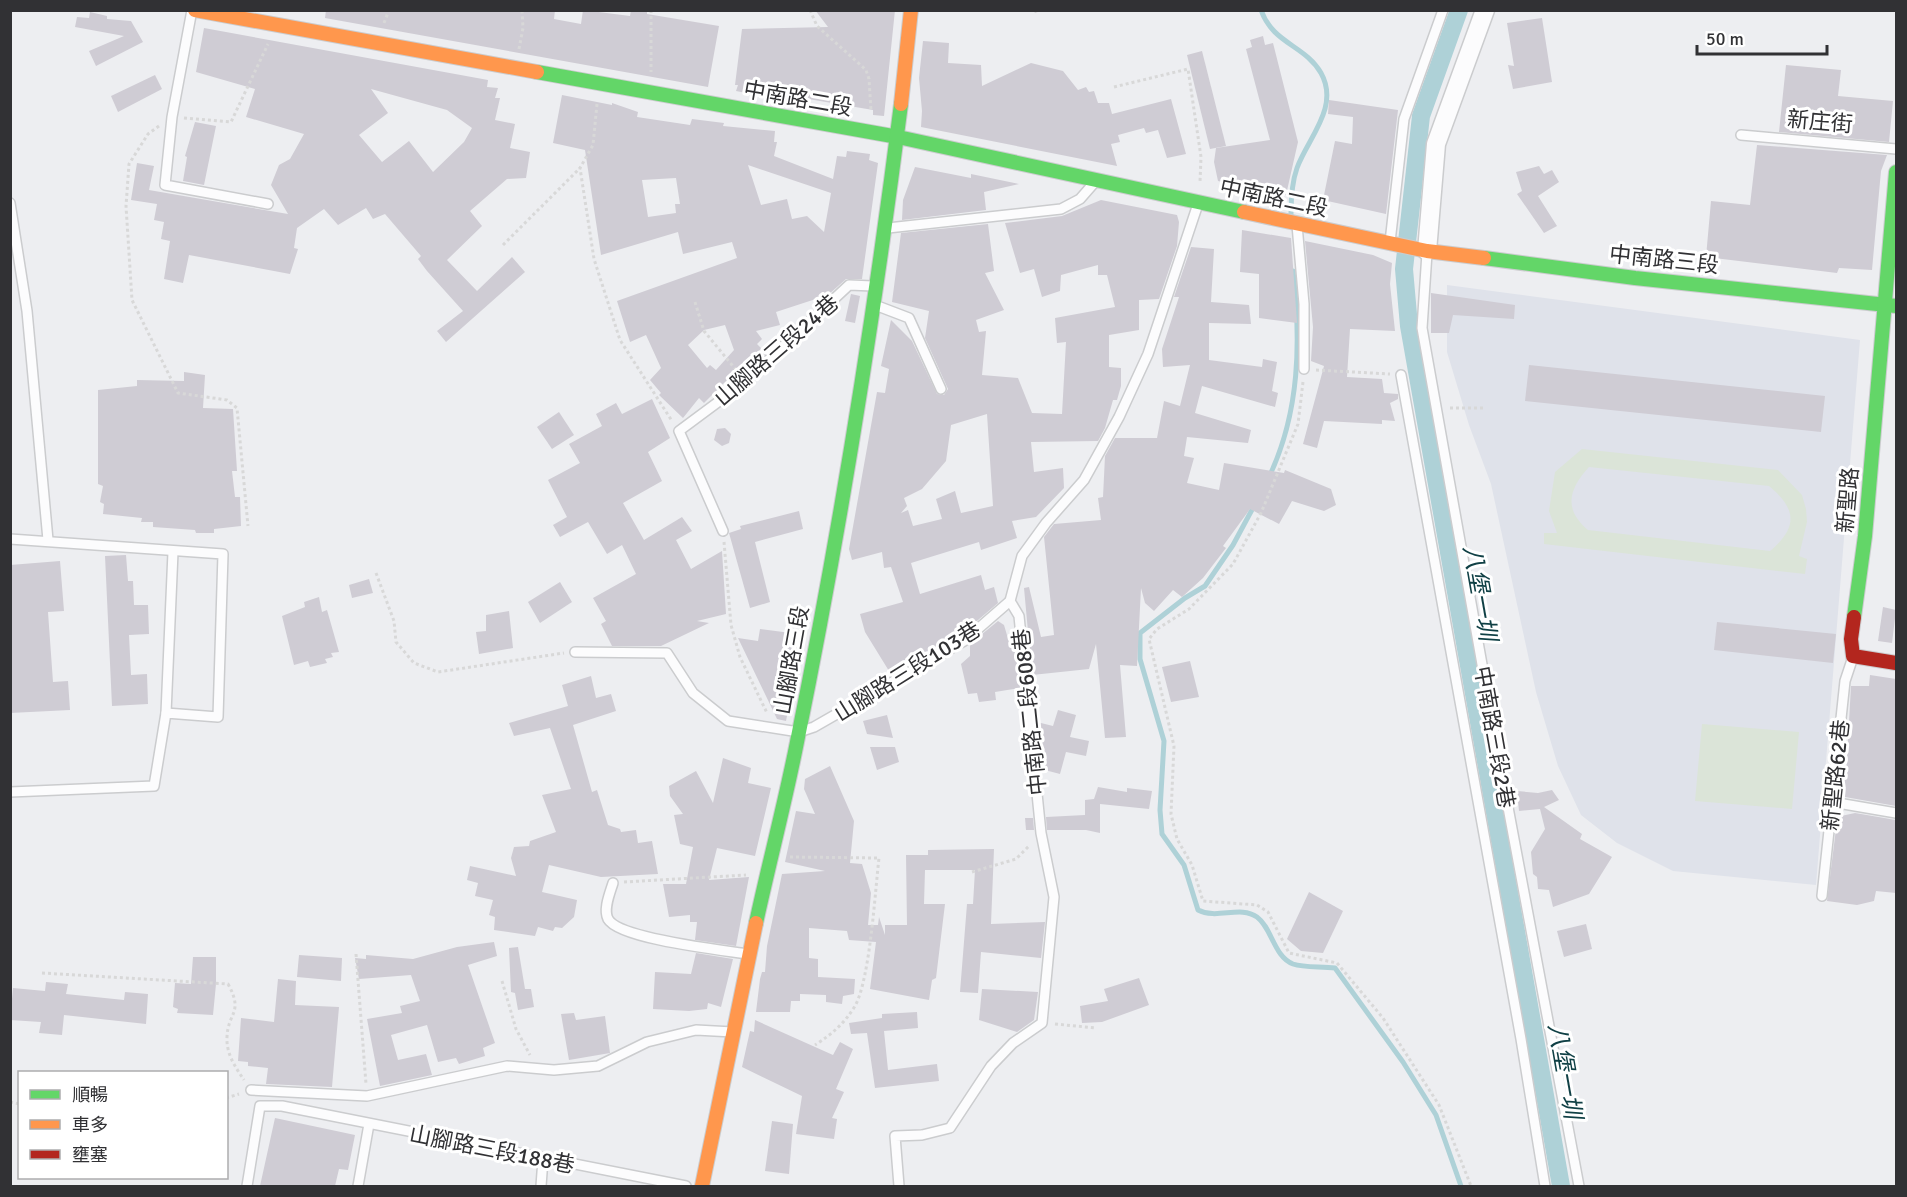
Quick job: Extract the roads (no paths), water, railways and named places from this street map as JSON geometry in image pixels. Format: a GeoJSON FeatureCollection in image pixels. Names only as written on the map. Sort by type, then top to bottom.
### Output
{"type":"FeatureCollection","features":[{"type":"Feature","properties":{"kind":"main road","name":"中南路二段"},"geometry":{"type":"LineString","coordinates":[[193,10],[898,137],[1297,225],[1427,251]]}},
{"type":"Feature","properties":{"kind":"main road","name":"山腳路三段"},"geometry":{"type":"LineString","coordinates":[[702,1186],[770,856],[799,732],[875,304],[898,137],[911,10]]}},
{"type":"Feature","properties":{"kind":"main road"},"geometry":{"type":"LineString","coordinates":[[1891,305],[1896,172]]}},
{"type":"Feature","properties":{"kind":"main road","name":"中南路三段"},"geometry":{"type":"LineString","coordinates":[[1427,251],[1635,278],[1891,305]]}},
{"type":"Feature","properties":{"kind":"main road","name":"新聖路"},"geometry":{"type":"LineString","coordinates":[[1853,656],[1851,639],[1891,305]]}},
{"type":"Feature","properties":{"kind":"main road"},"geometry":{"type":"LineString","coordinates":[[1853,656],[1896,663]]}},
{"type":"Feature","properties":{"kind":"street"},"geometry":{"type":"LineString","coordinates":[[1427,251],[1436,144],[1485,10]]}},
{"type":"Feature","properties":{"kind":"lane"},"geometry":{"type":"LineString","coordinates":[[193,10],[172,117],[165,185],[268,204]]}},
{"type":"Feature","properties":{"kind":"lane"},"geometry":{"type":"LineString","coordinates":[[1390,242],[1404,119],[1443,10]]}},
{"type":"Feature","properties":{"kind":"lane","name":"新庄街"},"geometry":{"type":"LineString","coordinates":[[1740,135],[1896,149]]}},
{"type":"Feature","properties":{"kind":"lane"},"geometry":{"type":"LineString","coordinates":[[885,228],[1061,209],[1080,199],[1095,181]]}},
{"type":"Feature","properties":{"kind":"lane","name":"中南路二段608巷"},"geometry":{"type":"LineString","coordinates":[[899,1186],[895,1136],[922,1135],[950,1128],[991,1066],[1013,1043],[1042,1023],[1054,897],[1041,833],[1019,616],[1010,601],[1022,556],[1046,523],[1084,480],[1119,417],[1148,354],[1198,202]]}},
{"type":"Feature","properties":{"kind":"lane"},"geometry":{"type":"LineString","coordinates":[[10,203],[27,311],[48,540]]}},
{"type":"Feature","properties":{"kind":"lane"},"geometry":{"type":"LineString","coordinates":[[1297,225],[1304,304],[1304,369]]}},
{"type":"Feature","properties":{"kind":"lane","name":"中南路三段2巷"},"geometry":{"type":"LineString","coordinates":[[1427,251],[1422,328],[1579,1186]]}},
{"type":"Feature","properties":{"kind":"lane","name":"山腳路三段24巷"},"geometry":{"type":"LineString","coordinates":[[723,531],[679,431],[746,382],[849,285],[877,287]]}},
{"type":"Feature","properties":{"kind":"lane"},"geometry":{"type":"LineString","coordinates":[[875,304],[909,318],[941,389]]}},
{"type":"Feature","properties":{"kind":"lane"},"geometry":{"type":"LineString","coordinates":[[1401,375],[1521,1039],[1545,1186]]}},
{"type":"Feature","properties":{"kind":"lane"},"geometry":{"type":"LineString","coordinates":[[10,539],[223,554],[219,717],[166,713]]}},
{"type":"Feature","properties":{"kind":"lane"},"geometry":{"type":"LineString","coordinates":[[10,792],[154,786],[166,713],[173,552]]}},
{"type":"Feature","properties":{"kind":"lane","name":"山腳路三段103巷"},"geometry":{"type":"LineString","coordinates":[[799,732],[814,727],[964,641],[1010,601]]}},
{"type":"Feature","properties":{"kind":"lane"},"geometry":{"type":"LineString","coordinates":[[575,652],[667,653],[693,693],[728,721],[799,732]]}},
{"type":"Feature","properties":{"kind":"lane","name":"新聖路62巷"},"geometry":{"type":"LineString","coordinates":[[1822,896],[1845,681],[1853,656]]}},
{"type":"Feature","properties":{"kind":"lane"},"geometry":{"type":"LineString","coordinates":[[1832,802],[1896,813]]}},
{"type":"Feature","properties":{"kind":"lane"},"geometry":{"type":"LineString","coordinates":[[613,883],[607,915],[609,922],[632,935],[750,954]]}},
{"type":"Feature","properties":{"kind":"lane"},"geometry":{"type":"LineString","coordinates":[[251,1090],[367,1096],[507,1066],[539,1069],[598,1066],[647,1042],[696,1030],[734,1032]]}},
{"type":"Feature","properties":{"kind":"lane","name":"山腳路三段188巷"},"geometry":{"type":"LineString","coordinates":[[247,1186],[260,1106],[282,1106],[686,1186]]}},
{"type":"Feature","properties":{"kind":"lane"},"geometry":{"type":"LineString","coordinates":[[358,1186],[369,1124]]}},
{"type":"Feature","properties":{"kind":"lane"},"geometry":{"type":"LineString","coordinates":[[542,1186],[543,1159]]}},
{"type":"Feature","properties":{"kind":"waterway"},"geometry":{"type":"LineString","coordinates":[[1261,10],[1273,30],[1314,64],[1321,73],[1326,86],[1325,110],[1295,173],[1291,214]]}},
{"type":"Feature","properties":{"kind":"waterway","name":"八堡一圳"},"geometry":{"type":"LineString","coordinates":[[1459,10],[1421,116],[1404,269],[1409,326],[1561,1186]]}},
{"type":"Feature","properties":{"kind":"waterway"},"geometry":{"type":"LineString","coordinates":[[1269,477],[1287,427],[1296,376],[1297,324],[1293,271]]}},
{"type":"Feature","properties":{"kind":"waterway"},"geometry":{"type":"LineString","coordinates":[[1254,506],[1233,545],[1205,586],[1185,598],[1140,633],[1140,659],[1164,741],[1160,810],[1162,834],[1184,865],[1198,910],[1213,914],[1236,912],[1250,914],[1262,922],[1281,955],[1293,964],[1335,968],[1403,1062],[1436,1115],[1461,1186]]}}]}
